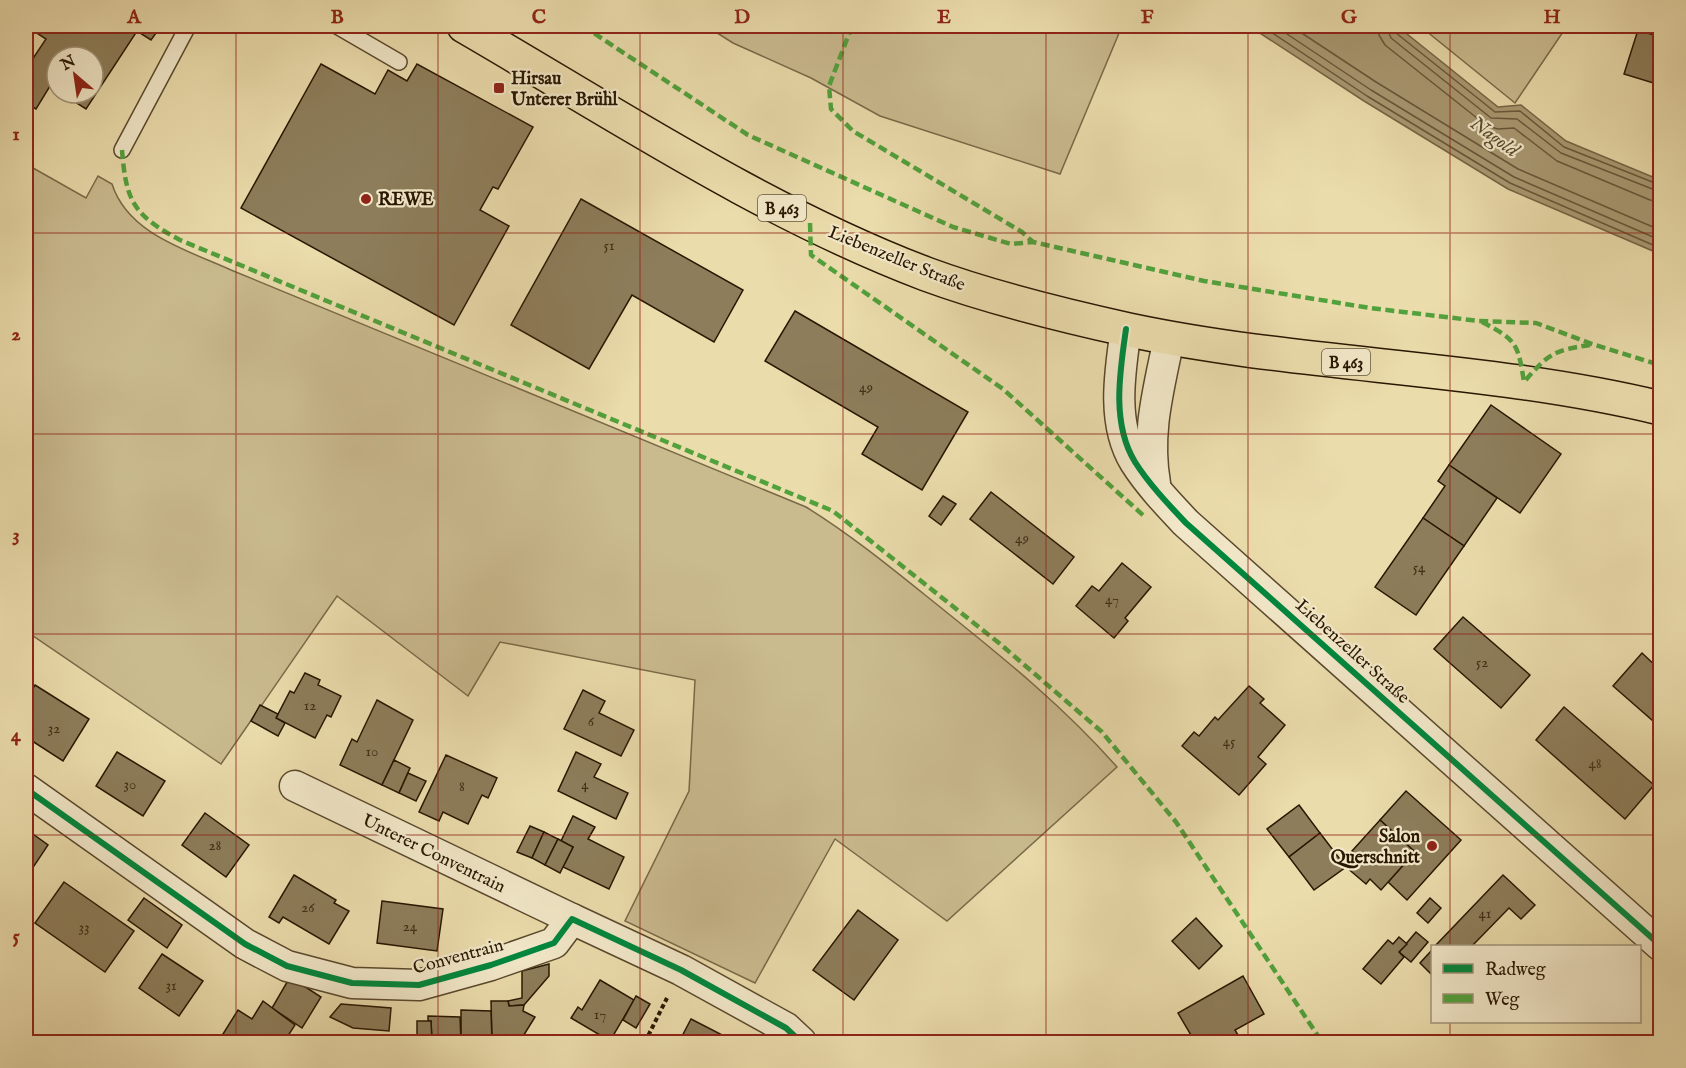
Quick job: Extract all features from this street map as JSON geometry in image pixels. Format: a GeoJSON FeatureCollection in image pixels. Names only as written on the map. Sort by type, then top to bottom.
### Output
{"type":"FeatureCollection","features":[{"type":"Feature","properties":{"kind":"main road","name":"Liebenzeller Straße"},"geometry":{"type":"LineString","coordinates":[[464,26],[688,156],[810,223],[926,274],[1013,301],[1169,338],[1331,360],[1524,382],[1660,408]]}},
{"type":"Feature","properties":{"kind":"street","name":"Liebenzeller Straße"},"geometry":{"type":"LineString","coordinates":[[1126,329],[1119,377],[1122,427],[1134,460],[1156,489],[1186,523],[1660,945]]}},
{"type":"Feature","properties":{"kind":"street"},"geometry":{"type":"LineString","coordinates":[[1156,489],[1150,453],[1152,422],[1169,338]]}},
{"type":"Feature","properties":{"kind":"street","name":"Unterer Conventrain"},"geometry":{"type":"LineString","coordinates":[[295,786],[572,919]]}},
{"type":"Feature","properties":{"kind":"street","name":"Conventrain"},"geometry":{"type":"LineString","coordinates":[[26,789],[245,944],[287,966],[352,983],[419,985],[471,971],[554,943],[572,919]]}},
{"type":"Feature","properties":{"kind":"street"},"geometry":{"type":"LineString","coordinates":[[572,919],[681,970],[786,1028],[801,1042]]}},
{"type":"Feature","properties":{"kind":"lane"},"geometry":{"type":"LineString","coordinates":[[122,150],[188,26]]}},
{"type":"Feature","properties":{"kind":"lane"},"geometry":{"type":"LineString","coordinates":[[338,26],[399,62]]}},
{"type":"Feature","properties":{"kind":"path"},"geometry":{"type":"LineString","coordinates":[[645,1042],[681,970]]}},
{"type":"Feature","properties":{"kind":"shaded area"},"geometry":{"type":"Polygon","coordinates":[[[706,26],[1122,26],[1060,174],[880,116],[811,78],[733,43],[706,26]]]}},
{"type":"Feature","properties":{"kind":"shaded area"},"geometry":{"type":"Polygon","coordinates":[[[1420,26],[1567,26],[1515,103],[1420,26]]]}},
{"type":"Feature","properties":{"kind":"shaded area"},"geometry":{"type":"Polygon","coordinates":[[[26,164],[86,198],[98,176],[112,184],[120,201],[131,216],[145,228],[178,247],[806,507],[877,557],[990,648],[1056,705],[1117,767],[947,921],[835,839],[755,983],[625,921],[689,791],[695,680],[500,642],[468,696],[337,596],[221,764],[26,631],[26,164]]]}},
{"type":"Feature","properties":{"kind":"water","name":"Nagold"},"geometry":{"type":"Polygon","coordinates":[[[1249,26],[1397,26],[1498,107],[1521,105],[1566,141],[1660,180],[1660,254],[1508,189],[1364,101],[1249,26]]]}},
{"type":"Feature","properties":{"kind":"building"},"geometry":{"type":"Polygon","coordinates":[[[26,26],[161,26],[151,40],[137,31],[105,80],[105,45],[45,45],[45,94],[36,109],[26,103],[26,69],[46,39],[26,26]]]}},
{"type":"Feature","properties":{"kind":"building"},"geometry":{"type":"Polygon","coordinates":[[[1638,30],[1660,37],[1660,85],[1624,74],[1638,30]]]}},
{"type":"Feature","properties":{"kind":"building","name":"REWE"},"geometry":{"type":"Polygon","coordinates":[[[321,64],[375,94],[388,70],[407,81],[417,64],[533,127],[498,189],[493,187],[480,210],[509,226],[454,325],[241,208],[321,64]]]}},
{"type":"Feature","properties":{"kind":"building"},"geometry":{"type":"Polygon","coordinates":[[[581,199],[743,290],[714,342],[632,295],[589,369],[511,325],[581,199]]]}},
{"type":"Feature","properties":{"kind":"building"},"geometry":{"type":"Polygon","coordinates":[[[795,311],[968,412],[922,490],[862,454],[878,427],[765,361],[795,311]]]}},
{"type":"Feature","properties":{"kind":"building"},"geometry":{"type":"Polygon","coordinates":[[[1491,405],[1561,454],[1520,513],[1449,465],[1491,405]]]}},
{"type":"Feature","properties":{"kind":"building"},"geometry":{"type":"Polygon","coordinates":[[[1449,465],[1497,498],[1464,546],[1423,518],[1445,486],[1438,481],[1449,465]]]}},
{"type":"Feature","properties":{"kind":"building"},"geometry":{"type":"Polygon","coordinates":[[[991,492],[1074,557],[1053,584],[970,519],[991,492]]]}},
{"type":"Feature","properties":{"kind":"building"},"geometry":{"type":"Polygon","coordinates":[[[943,496],[956,504],[941,525],[929,516],[943,496]]]}},
{"type":"Feature","properties":{"kind":"building"},"geometry":{"type":"Polygon","coordinates":[[[1423,518],[1464,546],[1416,615],[1375,587],[1423,518]]]}},
{"type":"Feature","properties":{"kind":"building"},"geometry":{"type":"Polygon","coordinates":[[[1122,563],[1151,587],[1125,618],[1128,621],[1114,638],[1076,606],[1092,586],[1099,591],[1122,563]]]}},
{"type":"Feature","properties":{"kind":"building"},"geometry":{"type":"Polygon","coordinates":[[[1463,617],[1530,675],[1501,708],[1434,649],[1463,617]]]}},
{"type":"Feature","properties":{"kind":"building"},"geometry":{"type":"Polygon","coordinates":[[[1642,653],[1660,670],[1660,727],[1613,686],[1642,653]]]}},
{"type":"Feature","properties":{"kind":"building"},"geometry":{"type":"Polygon","coordinates":[[[305,673],[320,680],[318,685],[341,696],[331,717],[327,715],[315,738],[276,718],[290,691],[294,693],[305,673]]]}},
{"type":"Feature","properties":{"kind":"building"},"geometry":{"type":"Polygon","coordinates":[[[35,685],[89,719],[63,761],[26,737],[26,700],[35,685]]]}},
{"type":"Feature","properties":{"kind":"building"},"geometry":{"type":"Polygon","coordinates":[[[1249,686],[1264,699],[1260,703],[1285,725],[1258,757],[1266,764],[1239,795],[1182,746],[1194,732],[1199,736],[1215,717],[1218,720],[1249,686]]]}},
{"type":"Feature","properties":{"kind":"building"},"geometry":{"type":"Polygon","coordinates":[[[583,690],[605,701],[599,713],[634,730],[621,756],[564,729],[583,690]]]}},
{"type":"Feature","properties":{"kind":"building"},"geometry":{"type":"Polygon","coordinates":[[[377,700],[413,720],[382,785],[340,765],[352,739],[357,742],[377,700]]]}},
{"type":"Feature","properties":{"kind":"building"},"geometry":{"type":"Polygon","coordinates":[[[260,705],[278,714],[276,718],[285,723],[278,736],[251,721],[260,705]]]}},
{"type":"Feature","properties":{"kind":"building"},"geometry":{"type":"Polygon","coordinates":[[[1564,707],[1654,785],[1625,819],[1536,740],[1564,707]]]}},
{"type":"Feature","properties":{"kind":"building"},"geometry":{"type":"Polygon","coordinates":[[[117,752],[165,781],[143,816],[96,786],[117,752]]]}},
{"type":"Feature","properties":{"kind":"building"},"geometry":{"type":"Polygon","coordinates":[[[576,752],[601,764],[594,777],[628,793],[616,819],[558,791],[576,752]]]}},
{"type":"Feature","properties":{"kind":"building"},"geometry":{"type":"Polygon","coordinates":[[[446,755],[497,778],[488,798],[482,795],[468,824],[443,812],[439,821],[419,812],[446,755]]]}},
{"type":"Feature","properties":{"kind":"building"},"geometry":{"type":"Polygon","coordinates":[[[394,760],[410,768],[399,793],[382,785],[394,760]]]}},
{"type":"Feature","properties":{"kind":"building"},"geometry":{"type":"Polygon","coordinates":[[[408,773],[426,781],[416,801],[399,793],[408,773]]]}},
{"type":"Feature","properties":{"kind":"building","name":"Salon Querschnitt"},"geometry":{"type":"Polygon","coordinates":[[[1406,791],[1461,840],[1407,900],[1388,882],[1415,852],[1380,820],[1406,791]]]}},
{"type":"Feature","properties":{"kind":"building"},"geometry":{"type":"Polygon","coordinates":[[[1299,805],[1320,833],[1289,857],[1267,829],[1299,805]]]}},
{"type":"Feature","properties":{"kind":"building"},"geometry":{"type":"Polygon","coordinates":[[[205,813],[249,845],[226,877],[182,845],[205,813]]]}},
{"type":"Feature","properties":{"kind":"building"},"geometry":{"type":"Polygon","coordinates":[[[573,816],[595,827],[588,839],[624,857],[609,889],[563,867],[573,847],[561,841],[573,816]]]}},
{"type":"Feature","properties":{"kind":"building"},"geometry":{"type":"Polygon","coordinates":[[[1380,820],[1415,852],[1381,890],[1370,879],[1366,884],[1346,867],[1356,855],[1352,851],[1380,820]]]}},
{"type":"Feature","properties":{"kind":"building"},"geometry":{"type":"Polygon","coordinates":[[[530,826],[544,832],[532,858],[517,852],[530,826]]]}},
{"type":"Feature","properties":{"kind":"building"},"geometry":{"type":"Polygon","coordinates":[[[26,829],[48,845],[32,869],[26,864],[26,829]]]}},
{"type":"Feature","properties":{"kind":"building"},"geometry":{"type":"Polygon","coordinates":[[[544,832],[558,839],[545,865],[532,858],[544,832]]]}},
{"type":"Feature","properties":{"kind":"building"},"geometry":{"type":"Polygon","coordinates":[[[1320,833],[1346,867],[1314,890],[1289,857],[1320,833]]]}},
{"type":"Feature","properties":{"kind":"building"},"geometry":{"type":"Polygon","coordinates":[[[558,839],[573,847],[560,873],[545,865],[558,839]]]}},
{"type":"Feature","properties":{"kind":"building"},"geometry":{"type":"Polygon","coordinates":[[[294,875],[336,900],[334,903],[349,911],[329,944],[283,917],[279,923],[269,917],[294,875]]]}},
{"type":"Feature","properties":{"kind":"building"},"geometry":{"type":"Polygon","coordinates":[[[1503,875],[1535,905],[1521,919],[1509,908],[1473,945],[1436,945],[1503,875]]]}},
{"type":"Feature","properties":{"kind":"building"},"geometry":{"type":"Polygon","coordinates":[[[64,882],[134,931],[105,972],[35,923],[64,882]]]}},
{"type":"Feature","properties":{"kind":"building"},"geometry":{"type":"Polygon","coordinates":[[[144,898],[182,925],[167,948],[128,920],[144,898]]]}},
{"type":"Feature","properties":{"kind":"building"},"geometry":{"type":"Polygon","coordinates":[[[1430,898],[1441,908],[1428,923],[1417,913],[1430,898]]]}},
{"type":"Feature","properties":{"kind":"building"},"geometry":{"type":"Polygon","coordinates":[[[382,901],[443,909],[437,951],[377,943],[382,901]]]}},
{"type":"Feature","properties":{"kind":"building"},"geometry":{"type":"Polygon","coordinates":[[[858,910],[898,940],[854,1000],[813,970],[858,910]]]}},
{"type":"Feature","properties":{"kind":"building"},"geometry":{"type":"Polygon","coordinates":[[[1196,918],[1222,946],[1199,969],[1172,941],[1196,918]]]}},
{"type":"Feature","properties":{"kind":"building"},"geometry":{"type":"Polygon","coordinates":[[[1416,932],[1428,942],[1411,962],[1399,952],[1416,932]]]}},
{"type":"Feature","properties":{"kind":"building"},"geometry":{"type":"Polygon","coordinates":[[[1399,937],[1407,944],[1399,952],[1404,957],[1381,984],[1363,969],[1388,940],[1393,944],[1399,937]]]}},
{"type":"Feature","properties":{"kind":"building"},"geometry":{"type":"Polygon","coordinates":[[[1431,951],[1431,974],[1420,963],[1431,951]]]}},
{"type":"Feature","properties":{"kind":"building"},"geometry":{"type":"Polygon","coordinates":[[[162,954],[203,981],[179,1016],[139,988],[162,954]]]}},
{"type":"Feature","properties":{"kind":"building"},"geometry":{"type":"Polygon","coordinates":[[[549,964],[549,976],[524,1005],[509,1006],[508,1001],[522,998],[522,971],[549,964]]]}},
{"type":"Feature","properties":{"kind":"building"},"geometry":{"type":"Polygon","coordinates":[[[1243,976],[1264,1014],[1235,1030],[1242,1042],[1195,1042],[1178,1013],[1243,976]]]}},
{"type":"Feature","properties":{"kind":"building"},"geometry":{"type":"Polygon","coordinates":[[[290,977],[321,997],[302,1028],[272,1008],[290,977]]]}},
{"type":"Feature","properties":{"kind":"building"},"geometry":{"type":"Polygon","coordinates":[[[600,980],[634,1000],[610,1041],[571,1018],[578,1007],[582,1010],[600,980]]]}},
{"type":"Feature","properties":{"kind":"building"},"geometry":{"type":"Polygon","coordinates":[[[636,996],[650,1004],[636,1028],[623,1020],[636,996]]]}},
{"type":"Feature","properties":{"kind":"building"},"geometry":{"type":"Polygon","coordinates":[[[263,1001],[295,1025],[284,1042],[218,1042],[238,1010],[252,1019],[263,1001]]]}},
{"type":"Feature","properties":{"kind":"building"},"geometry":{"type":"Polygon","coordinates":[[[491,1001],[508,1001],[509,1006],[524,1005],[523,1011],[535,1017],[522,1038],[492,1041],[491,1001]]]}},
{"type":"Feature","properties":{"kind":"building"},"geometry":{"type":"Polygon","coordinates":[[[341,1004],[391,1008],[389,1031],[353,1028],[330,1017],[341,1004]]]}},
{"type":"Feature","properties":{"kind":"building"},"geometry":{"type":"Polygon","coordinates":[[[461,1010],[491,1011],[492,1041],[461,1040],[461,1010]]]}},
{"type":"Feature","properties":{"kind":"building"},"geometry":{"type":"Polygon","coordinates":[[[428,1016],[460,1017],[461,1042],[432,1042],[431,1021],[428,1021],[428,1016]]]}},
{"type":"Feature","properties":{"kind":"building"},"geometry":{"type":"Polygon","coordinates":[[[691,1019],[728,1038],[725,1042],[679,1042],[691,1019]]]}},
{"type":"Feature","properties":{"kind":"building"},"geometry":{"type":"Polygon","coordinates":[[[417,1021],[431,1021],[432,1042],[417,1042],[417,1021]]]}},
{"type":"Feature","properties":{"kind":"marked path"},"geometry":{"type":"LineString","coordinates":[[583,26],[748,135],[953,227],[1011,244],[1033,242],[1204,281],[1370,308],[1479,321],[1536,323],[1592,344],[1660,365]]}},
{"type":"Feature","properties":{"kind":"marked path"},"geometry":{"type":"LineString","coordinates":[[852,26],[829,86],[831,109],[853,131],[1022,232],[1033,242]]}},
{"type":"Feature","properties":{"kind":"marked path"},"geometry":{"type":"LineString","coordinates":[[122,150],[126,182],[135,205],[152,223],[180,240],[833,511],[999,643],[1102,732],[1176,822],[1322,1042]]}},
{"type":"Feature","properties":{"kind":"marked path"},"geometry":{"type":"LineString","coordinates":[[810,223],[811,255],[1003,389],[1144,516]]}},
{"type":"Feature","properties":{"kind":"marked path"},"geometry":{"type":"LineString","coordinates":[[1482,322],[1514,344],[1520,359],[1524,382],[1539,365],[1552,355],[1590,345]]}},
{"type":"Feature","properties":{"kind":"marked path"},"geometry":{"type":"LineString","coordinates":[[26,1034],[34,1042]]}},
{"type":"Feature","properties":{"kind":"cycle path"},"geometry":{"type":"LineString","coordinates":[[1126,329],[1119,397],[1123,431],[1127,447],[1135,462],[1159,494],[1186,523],[1660,945]]}},
{"type":"Feature","properties":{"kind":"cycle path"},"geometry":{"type":"LineString","coordinates":[[26,789],[245,944],[287,966],[352,983],[419,985],[491,965],[554,943],[572,919],[681,970],[786,1028],[801,1042]]}},
{"type":"Feature","properties":{"kind":"place","name":"Hirsau Unterer Brühl"},"geometry":{"type":"Point","coordinates":[499,88]}},
{"type":"Feature","properties":{"kind":"place","name":"REWE"},"geometry":{"type":"Point","coordinates":[366,199]}},
{"type":"Feature","properties":{"kind":"place","name":"Salon Querschnitt"},"geometry":{"type":"Point","coordinates":[1432,846]}}]}
